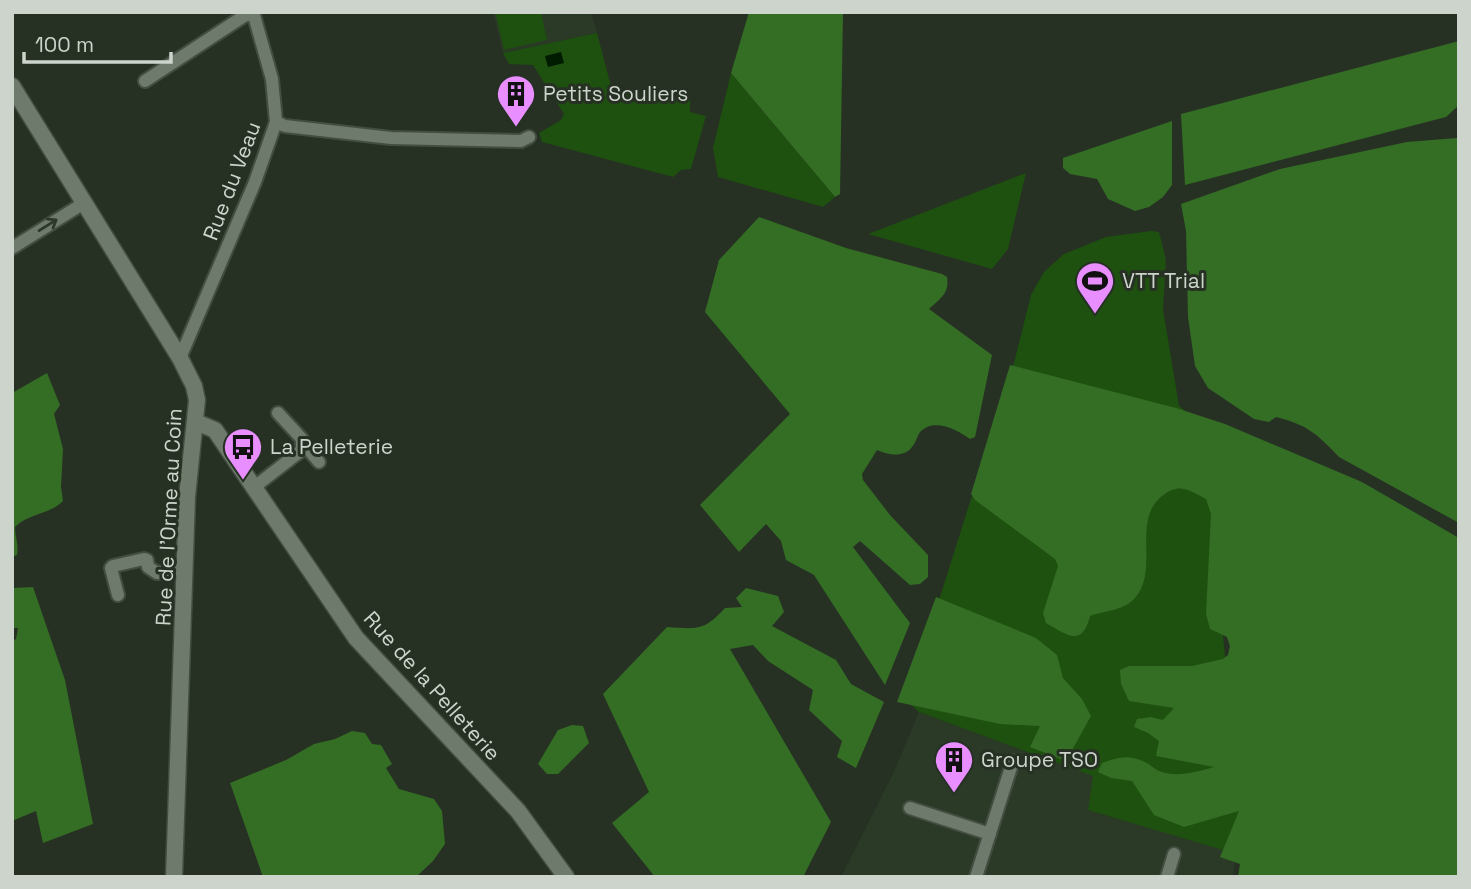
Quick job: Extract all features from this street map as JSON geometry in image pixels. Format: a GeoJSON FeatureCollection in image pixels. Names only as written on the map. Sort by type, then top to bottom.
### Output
{"type":"FeatureCollection","features":[{"type":"Feature","properties":{"kind":"main road","name":"Rue de l'Orme au Coin"},"geometry":{"type":"LineString","coordinates":[[12,86],[180,358],[197,391],[187,497],[174,877]]}},
{"type":"Feature","properties":{"kind":"main road","name":"Rue de la Pelleterie"},"geometry":{"type":"LineString","coordinates":[[196,422],[215,430],[356,638],[518,811],[566,877]]}},
{"type":"Feature","properties":{"kind":"street"},"geometry":{"type":"LineString","coordinates":[[145,80],[253,12]]}},
{"type":"Feature","properties":{"kind":"street","name":"Rue du Veau"},"geometry":{"type":"LineString","coordinates":[[180,358],[255,182],[276,122],[272,79],[253,12]]}},
{"type":"Feature","properties":{"kind":"street"},"geometry":{"type":"LineString","coordinates":[[276,122],[391,138],[521,141],[529,138]]}},
{"type":"Feature","properties":{"kind":"street"},"geometry":{"type":"LineString","coordinates":[[12,247],[83,203]]}},
{"type":"Feature","properties":{"kind":"street"},"geometry":{"type":"LineString","coordinates":[[278,413],[319,461]]}},
{"type":"Feature","properties":{"kind":"street"},"geometry":{"type":"LineString","coordinates":[[253,488],[299,454],[303,443]]}},
{"type":"Feature","properties":{"kind":"street"},"geometry":{"type":"LineString","coordinates":[[118,595],[111,568],[113,566],[144,559],[147,560],[148,567],[157,572],[185,568]]}},
{"type":"Feature","properties":{"kind":"street"},"geometry":{"type":"LineString","coordinates":[[976,877],[1013,761]]}},
{"type":"Feature","properties":{"kind":"street"},"geometry":{"type":"LineString","coordinates":[[910,808],[990,834]]}},
{"type":"Feature","properties":{"kind":"street"},"geometry":{"type":"LineString","coordinates":[[1167,877],[1174,855]]}},
{"type":"Feature","properties":{"kind":"shaded area"},"geometry":{"type":"Polygon","coordinates":[[[493,12],[591,12],[597,33],[503,53],[493,12]]]}},
{"type":"Feature","properties":{"kind":"shaded area"},"geometry":{"type":"Polygon","coordinates":[[[561,52],[564,63],[548,67],[545,56],[561,52]]]}},
{"type":"Feature","properties":{"kind":"shaded area"},"geometry":{"type":"Polygon","coordinates":[[[919,712],[1094,776],[1088,810],[1236,852],[1233,877],[841,877],[894,772],[919,712]]]}},
{"type":"Feature","properties":{"kind":"green space"},"geometry":{"type":"Polygon","coordinates":[[[495,12],[541,12],[547,40],[504,50],[495,12]]]}},
{"type":"Feature","properties":{"kind":"green space"},"geometry":{"type":"Polygon","coordinates":[[[749,12],[843,12],[840,194],[835,197],[731,73],[749,12]]]}},
{"type":"Feature","properties":{"kind":"green space"},"geometry":{"type":"Polygon","coordinates":[[[597,33],[612,90],[690,94],[690,112],[706,116],[691,169],[681,170],[673,177],[542,142],[539,133],[561,120],[564,114],[533,65],[509,64],[503,53],[597,33]]]}},
{"type":"Feature","properties":{"kind":"green space"},"geometry":{"type":"Polygon","coordinates":[[[1459,41],[1459,105],[1446,117],[1185,185],[1181,114],[1459,41]]]}},
{"type":"Feature","properties":{"kind":"green space"},"geometry":{"type":"Polygon","coordinates":[[[731,73],[835,197],[823,207],[718,177],[713,148],[731,73]]]}},
{"type":"Feature","properties":{"kind":"green space"},"geometry":{"type":"Polygon","coordinates":[[[1172,121],[1172,185],[1163,197],[1149,207],[1135,211],[1108,199],[1097,179],[1070,174],[1063,168],[1063,158],[1172,121]]]}},
{"type":"Feature","properties":{"kind":"green space"},"geometry":{"type":"Polygon","coordinates":[[[1457,138],[1459,523],[1339,457],[1318,436],[1304,427],[1276,417],[1269,422],[1254,419],[1208,388],[1195,366],[1188,317],[1186,231],[1181,204],[1280,169],[1407,142],[1457,138]]]}},
{"type":"Feature","properties":{"kind":"green space"},"geometry":{"type":"Polygon","coordinates":[[[1026,173],[1008,249],[992,269],[868,234],[1026,173]]]}},
{"type":"Feature","properties":{"kind":"green space"},"geometry":{"type":"Polygon","coordinates":[[[759,217],[846,248],[942,274],[947,277],[947,288],[943,296],[929,309],[992,355],[975,437],[970,439],[946,426],[932,426],[920,432],[905,453],[891,454],[877,450],[862,474],[863,480],[890,515],[928,555],[928,577],[920,584],[910,585],[860,541],[853,547],[910,623],[885,685],[814,575],[786,560],[781,541],[766,524],[739,552],[700,505],[790,414],[705,312],[719,260],[759,217]]]}},
{"type":"Feature","properties":{"kind":"green space"},"geometry":{"type":"Polygon","coordinates":[[[1159,232],[1166,260],[1163,309],[1179,406],[1195,418],[1203,430],[1240,811],[1223,850],[1088,810],[1093,776],[919,712],[907,701],[1014,363],[1031,295],[1044,272],[1064,254],[1106,237],[1159,232]]]}},
{"type":"Feature","properties":{"kind":"green space"},"geometry":{"type":"Polygon","coordinates":[[[1010,365],[1176,408],[1225,424],[1362,482],[1459,538],[1459,877],[1238,877],[1240,864],[1220,857],[1239,811],[1184,827],[1154,815],[1132,781],[1111,778],[1098,772],[1102,763],[1124,757],[1134,758],[1159,771],[1172,774],[1214,767],[1156,756],[1159,741],[1134,727],[1137,719],[1151,717],[1163,720],[1174,708],[1129,701],[1121,684],[1120,670],[1129,666],[1192,666],[1223,659],[1228,655],[1230,646],[1227,637],[1210,629],[1206,614],[1211,514],[1206,499],[1179,488],[1168,492],[1153,506],[1148,518],[1145,573],[1135,598],[1120,608],[1090,616],[1087,626],[1078,635],[1067,634],[1046,623],[1043,613],[1058,566],[1055,559],[975,500],[971,494],[1010,365]]]}},
{"type":"Feature","properties":{"kind":"green space"},"geometry":{"type":"Polygon","coordinates":[[[47,373],[60,405],[54,414],[63,449],[63,501],[15,527],[17,555],[12,557],[12,393],[47,373]]]}},
{"type":"Feature","properties":{"kind":"green space"},"geometry":{"type":"Polygon","coordinates":[[[33,587],[65,680],[93,824],[43,843],[36,811],[12,821],[12,641],[16,639],[18,628],[12,628],[12,588],[33,587]]]}},
{"type":"Feature","properties":{"kind":"green space"},"geometry":{"type":"Polygon","coordinates":[[[746,588],[778,596],[784,612],[772,626],[836,660],[851,684],[884,702],[856,768],[837,757],[842,741],[809,710],[813,690],[768,661],[753,645],[730,649],[831,822],[803,877],[655,877],[612,823],[649,792],[603,694],[667,627],[706,625],[725,608],[742,607],[736,598],[746,588]]]}},
{"type":"Feature","properties":{"kind":"green space"},"geometry":{"type":"Polygon","coordinates":[[[936,597],[1036,638],[1057,655],[1063,678],[1082,699],[1091,716],[1066,761],[1030,747],[1040,726],[1000,724],[897,702],[936,597]]]}},
{"type":"Feature","properties":{"kind":"green space"},"geometry":{"type":"Polygon","coordinates":[[[572,725],[583,726],[589,743],[558,774],[547,774],[538,764],[558,730],[572,725]]]}},
{"type":"Feature","properties":{"kind":"green space"},"geometry":{"type":"Polygon","coordinates":[[[352,731],[365,733],[372,744],[381,745],[392,764],[386,768],[399,789],[434,799],[442,811],[445,844],[433,861],[416,877],[263,877],[230,783],[286,760],[314,744],[352,731]]]}},
{"type":"Feature","properties":{"kind":"place","name":"Petits Souliers"},"geometry":{"type":"Point","coordinates":[516,128]}},
{"type":"Feature","properties":{"kind":"place","name":"VTT Trial"},"geometry":{"type":"Point","coordinates":[1095,315]}},
{"type":"Feature","properties":{"kind":"place","name":"La Pelleterie"},"geometry":{"type":"Point","coordinates":[243,481]}},
{"type":"Feature","properties":{"kind":"place","name":"Groupe TSO"},"geometry":{"type":"Point","coordinates":[954,794]}}]}
